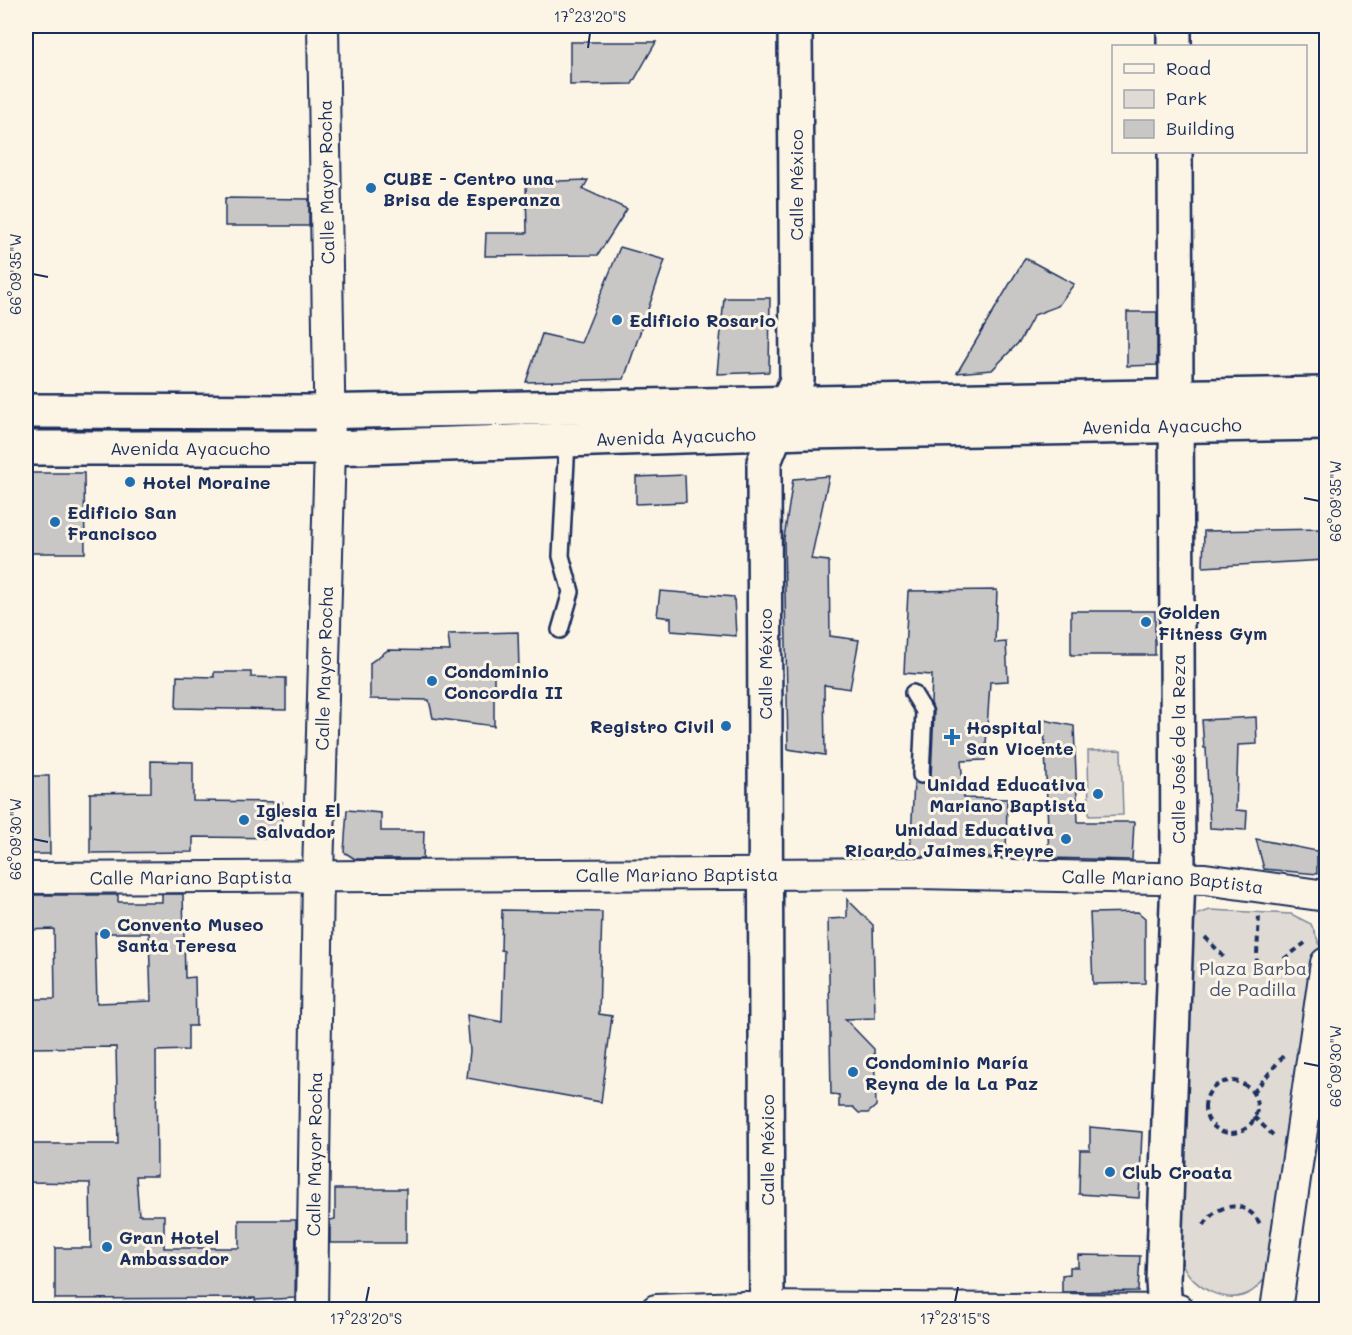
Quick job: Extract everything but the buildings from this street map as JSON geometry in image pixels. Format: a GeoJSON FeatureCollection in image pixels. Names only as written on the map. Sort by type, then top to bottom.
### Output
{"type":"FeatureCollection","features":[{"type":"Feature","properties":{"kind":"main road","name":"Calle México"},"geometry":{"type":"LineString","coordinates":[[767,1308],[764,462],[797,380],[795,26]]}},
{"type":"Feature","properties":{"kind":"main road"},"geometry":{"type":"LineString","coordinates":[[1174,26],[1174,45]]}},
{"type":"Feature","properties":{"kind":"main road","name":"Calle José de la Reza"},"geometry":{"type":"LineString","coordinates":[[1165,1309],[1163,1281],[1178,877],[1178,410],[1175,153]]}},
{"type":"Feature","properties":{"kind":"main road","name":"Avenida Ayacucho"},"geometry":{"type":"LineString","coordinates":[[26,411],[330,411],[780,419],[1178,410],[1326,394]]}},
{"type":"Feature","properties":{"kind":"main road","name":"Avenida Ayacucho"},"geometry":{"type":"LineString","coordinates":[[1178,410],[1326,423]]}},
{"type":"Feature","properties":{"kind":"main road","name":"Avenida Ayacucho"},"geometry":{"type":"LineString","coordinates":[[26,448],[330,448],[567,441],[780,419]]}},
{"type":"Feature","properties":{"kind":"street","name":"Calle Mayor Rocha"},"geometry":{"type":"LineString","coordinates":[[312,1310],[318,874],[330,448],[323,26]]}},
{"type":"Feature","properties":{"kind":"street","name":"Calle Mariano Baptista"},"geometry":{"type":"LineString","coordinates":[[26,878],[318,874],[767,874],[919,865],[1178,877],[1326,896]]}},
{"type":"Feature","properties":{"kind":"street"},"geometry":{"type":"LineString","coordinates":[[1276,1310],[1318,952]]}},
{"type":"Feature","properties":{"kind":"street"},"geometry":{"type":"LineString","coordinates":[[657,1310],[767,1308],[1179,1310]]}},
{"type":"Feature","properties":{"kind":"lane"},"geometry":{"type":"LineString","coordinates":[[560,630],[571,592],[561,556],[567,441]]}},
{"type":"Feature","properties":{"kind":"lane"},"geometry":{"type":"LineString","coordinates":[[913,693],[924,711],[921,775]]}},
{"type":"Feature","properties":{"kind":"path"},"geometry":{"type":"LineString","coordinates":[[1256,975],[1259,914]]}},
{"type":"Feature","properties":{"kind":"path"},"geometry":{"type":"LineString","coordinates":[[1203,935],[1225,958]]}},
{"type":"Feature","properties":{"kind":"path"},"geometry":{"type":"LineString","coordinates":[[1284,959],[1318,952]]}},
{"type":"Feature","properties":{"kind":"path"},"geometry":{"type":"LineString","coordinates":[[1253,1093],[1287,1052]]}},
{"type":"Feature","properties":{"kind":"path"},"geometry":{"type":"LineString","coordinates":[[1224,1082],[1240,1082],[1253,1093],[1257,1108],[1254,1117],[1244,1129],[1228,1133],[1213,1126],[1204,1108],[1211,1090],[1224,1082]]}},
{"type":"Feature","properties":{"kind":"path"},"geometry":{"type":"LineString","coordinates":[[1254,1117],[1279,1141]]}},
{"type":"Feature","properties":{"kind":"path"},"geometry":{"type":"LineString","coordinates":[[1204,1225],[1217,1210],[1235,1206],[1253,1213],[1263,1230]]}},
{"type":"Feature","properties":{"kind":"green space"},"geometry":{"type":"Polygon","coordinates":[[[26,426],[315,427],[315,434],[26,433],[26,426]]]}},
{"type":"Feature","properties":{"kind":"green space"},"geometry":{"type":"Polygon","coordinates":[[[1121,750],[1123,815],[1089,816],[1088,751],[1121,750]]]}},
{"type":"Feature","properties":{"kind":"green space","name":"Plaza Barba de Padilla"},"geometry":{"type":"Polygon","coordinates":[[[1210,910],[1291,914],[1311,924],[1320,945],[1274,1268],[1251,1292],[1232,1297],[1212,1292],[1194,1281],[1183,1265],[1179,1237],[1193,924],[1198,914],[1210,910]]]}},
{"type":"Feature","properties":{"kind":"place","name":"CUBE - Centro una Brisa de Esperanza"},"geometry":{"type":"Point","coordinates":[371,188]}},
{"type":"Feature","properties":{"kind":"place","name":"Edificio Rosario"},"geometry":{"type":"Point","coordinates":[617,320]}},
{"type":"Feature","properties":{"kind":"place","name":"Hotel Moraine"},"geometry":{"type":"Point","coordinates":[130,482]}},
{"type":"Feature","properties":{"kind":"place","name":"Edificio San Francisco"},"geometry":{"type":"Point","coordinates":[55,522]}},
{"type":"Feature","properties":{"kind":"place","name":"Golden Fitness Gym"},"geometry":{"type":"Point","coordinates":[1146,622]}},
{"type":"Feature","properties":{"kind":"place","name":"Condominio Concordia II"},"geometry":{"type":"Point","coordinates":[432,681]}},
{"type":"Feature","properties":{"kind":"place","name":"Registro Civil"},"geometry":{"type":"Point","coordinates":[726,726]}},
{"type":"Feature","properties":{"kind":"place","name":"Hospital San Vicente"},"geometry":{"type":"Point","coordinates":[952,737]}},
{"type":"Feature","properties":{"kind":"place","name":"Unidad Educativa Mariano Baptista"},"geometry":{"type":"Point","coordinates":[1098,794]}},
{"type":"Feature","properties":{"kind":"place","name":"Iglesia El Salvador"},"geometry":{"type":"Point","coordinates":[244,820]}},
{"type":"Feature","properties":{"kind":"place","name":"Unidad Educativa Ricardo Jaimes Freyre"},"geometry":{"type":"Point","coordinates":[1066,839]}},
{"type":"Feature","properties":{"kind":"place","name":"Convento Museo Santa Teresa"},"geometry":{"type":"Point","coordinates":[105,934]}},
{"type":"Feature","properties":{"kind":"place","name":"Condominio María Reyna de la La Paz"},"geometry":{"type":"Point","coordinates":[853,1072]}},
{"type":"Feature","properties":{"kind":"place","name":"Club Croata"},"geometry":{"type":"Point","coordinates":[1110,1172]}},
{"type":"Feature","properties":{"kind":"place","name":"Gran Hotel Ambassador"},"geometry":{"type":"Point","coordinates":[107,1247]}}]}
